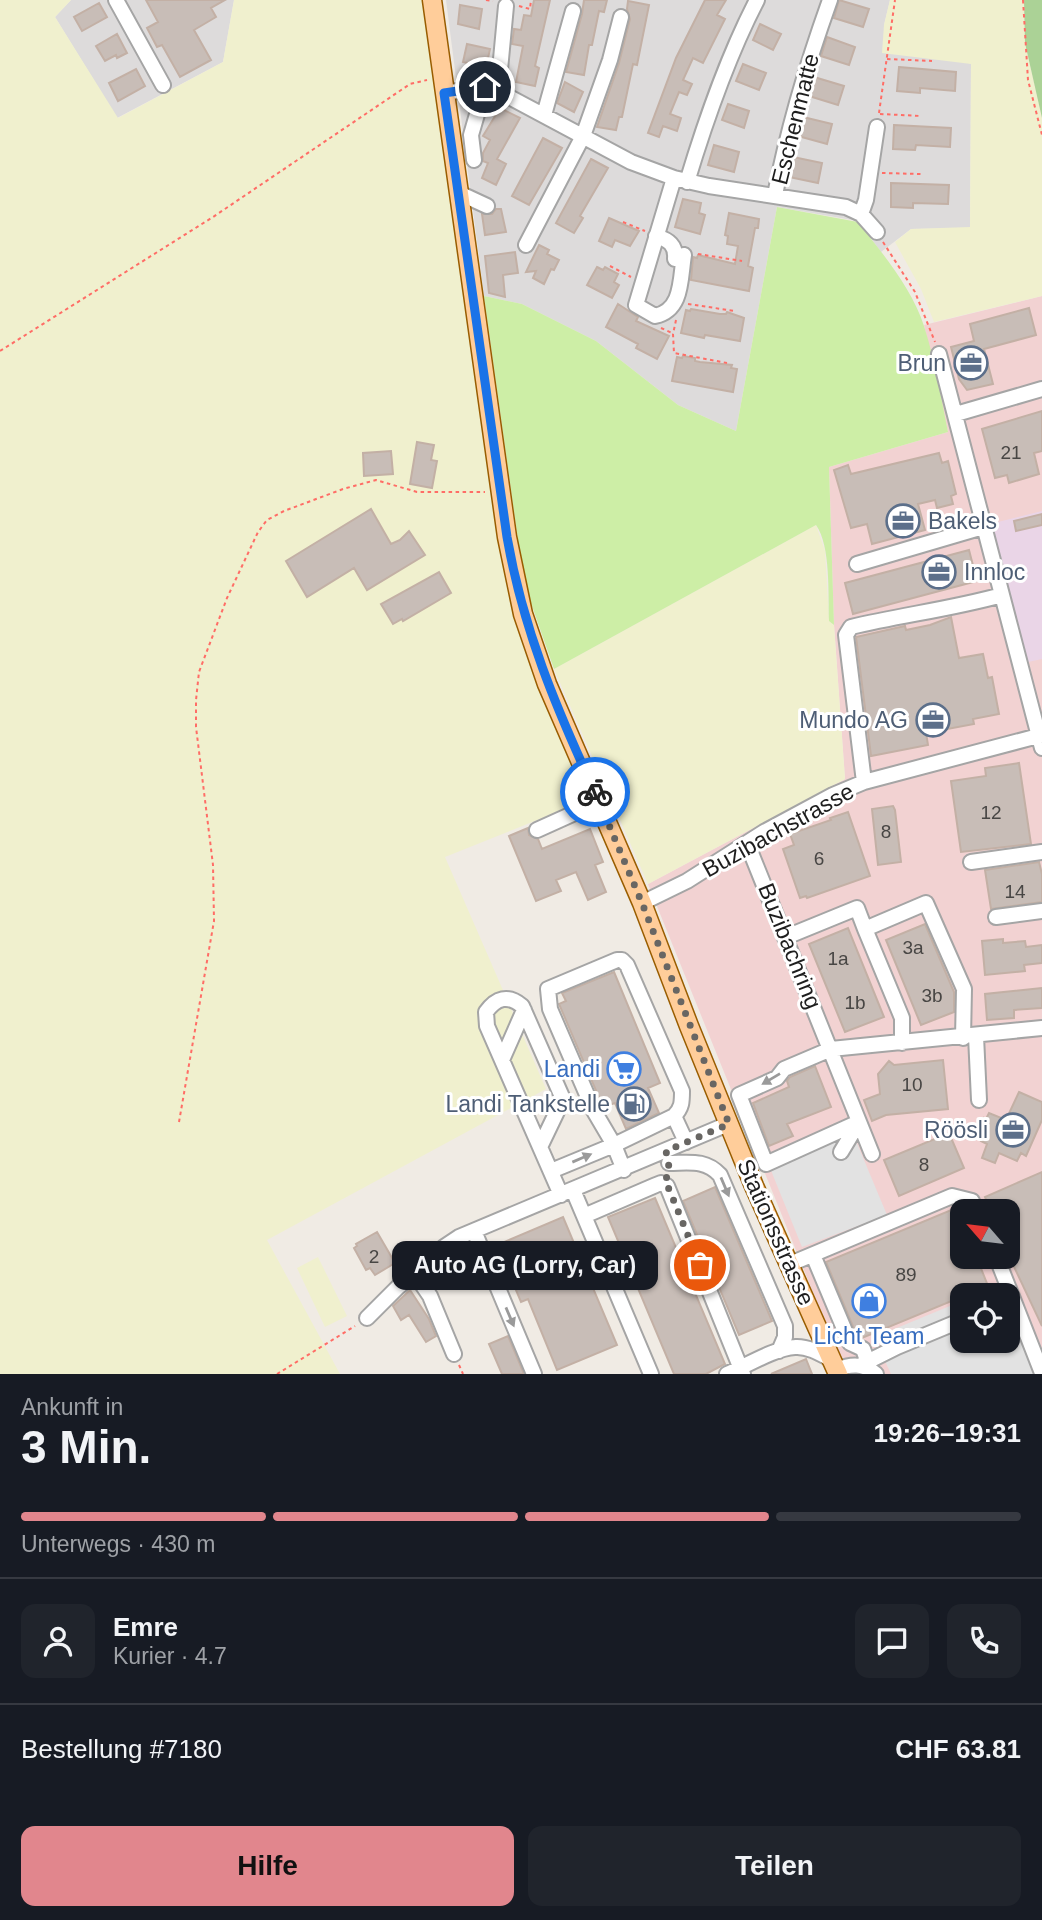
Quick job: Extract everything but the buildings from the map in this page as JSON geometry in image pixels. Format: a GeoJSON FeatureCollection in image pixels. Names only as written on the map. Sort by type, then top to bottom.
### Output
{"type":"FeatureCollection","features":[{"type":"Feature","properties":{"kind":"main road","name":"Stationsstrasse"},"geometry":{"type":"LineString","coordinates":[[432,0],[500,491],[516,585],[529,634],[547,684],[642,903],[729,1124],[835,1368]]}},
{"type":"Feature","properties":{"kind":"street"},"geometry":{"type":"LineString","coordinates":[[116,0],[163,85]]}},
{"type":"Feature","properties":{"kind":"street"},"geometry":{"type":"LineString","coordinates":[[656,236],[670,242],[680,257],[677,302],[673,309],[655,316],[636,305],[656,236],[725,67],[757,0]]}},
{"type":"Feature","properties":{"kind":"street","name":"Eschenmatte"},"geometry":{"type":"LineString","coordinates":[[830,0],[794,111],[775,195],[846,207],[861,214]]}},
{"type":"Feature","properties":{"kind":"street"},"geometry":{"type":"LineString","coordinates":[[498,91],[510,6]]}},
{"type":"Feature","properties":{"kind":"street"},"geometry":{"type":"LineString","coordinates":[[544,115],[573,11]]}},
{"type":"Feature","properties":{"kind":"street"},"geometry":{"type":"LineString","coordinates":[[526,245],[583,135],[610,60],[621,17]]}},
{"type":"Feature","properties":{"kind":"street"},"geometry":{"type":"LineString","coordinates":[[443,85],[489,87],[643,167],[680,180],[775,195]]}},
{"type":"Feature","properties":{"kind":"street"},"geometry":{"type":"LineString","coordinates":[[474,160],[471,135],[480,104],[478,88]]}},
{"type":"Feature","properties":{"kind":"street"},"geometry":{"type":"LineString","coordinates":[[877,127],[866,201],[861,214],[877,232]]}},
{"type":"Feature","properties":{"kind":"street"},"geometry":{"type":"LineString","coordinates":[[458,192],[487,206]]}},
{"type":"Feature","properties":{"kind":"street","name":"Buzibachstrasse"},"geometry":{"type":"LineString","coordinates":[[642,903],[687,881],[807,808],[864,782],[1041,739],[939,354]]}},
{"type":"Feature","properties":{"kind":"street"},"geometry":{"type":"LineString","coordinates":[[956,414],[1042,389]]}},
{"type":"Feature","properties":{"kind":"street"},"geometry":{"type":"LineString","coordinates":[[857,564],[983,527]]}},
{"type":"Feature","properties":{"kind":"street"},"geometry":{"type":"LineString","coordinates":[[864,782],[847,630],[902,615],[1002,596]]}},
{"type":"Feature","properties":{"kind":"street"},"geometry":{"type":"LineString","coordinates":[[537,830],[599,802]]}},
{"type":"Feature","properties":{"kind":"street","name":"Buzibachring"},"geometry":{"type":"LineString","coordinates":[[747,843],[872,1154]]}},
{"type":"Feature","properties":{"kind":"street"},"geometry":{"type":"LineString","coordinates":[[971,862],[1042,852]]}},
{"type":"Feature","properties":{"kind":"street"},"geometry":{"type":"LineString","coordinates":[[865,929],[926,903],[964,989],[979,1100]]}},
{"type":"Feature","properties":{"kind":"street"},"geometry":{"type":"LineString","coordinates":[[786,937],[857,908],[902,1017],[902,1043]]}},
{"type":"Feature","properties":{"kind":"street"},"geometry":{"type":"LineString","coordinates":[[996,917],[1042,911]]}},
{"type":"Feature","properties":{"kind":"street"},"geometry":{"type":"LineString","coordinates":[[551,1171],[614,1145],[674,1116],[682,1103],[682,1091],[625,962],[617,960],[548,989],[550,1009],[594,1111],[614,1145],[624,1170]]}},
{"type":"Feature","properties":{"kind":"street"},"geometry":{"type":"LineString","coordinates":[[540,1147],[563,1099],[524,1010],[515,1000],[502,999],[486,1012],[487,1026],[540,1147],[551,1171],[584,1216],[651,1374]]}},
{"type":"Feature","properties":{"kind":"street"},"geometry":{"type":"LineString","coordinates":[[502,1060],[524,1010]]}},
{"type":"Feature","properties":{"kind":"street"},"geometry":{"type":"LineString","coordinates":[[859,1122],[766,1164],[739,1095],[777,1078],[784,1069],[831,1049],[1042,1028]]}},
{"type":"Feature","properties":{"kind":"street"},"geometry":{"type":"LineString","coordinates":[[674,1116],[686,1142]]}},
{"type":"Feature","properties":{"kind":"street"},"geometry":{"type":"LineString","coordinates":[[841,1152],[859,1122]]}},
{"type":"Feature","properties":{"kind":"street"},"geometry":{"type":"LineString","coordinates":[[367,1318],[398,1287],[439,1255],[444,1247],[474,1231],[567,1193],[624,1170],[667,1157],[686,1142],[729,1124]]}},
{"type":"Feature","properties":{"kind":"street"},"geometry":{"type":"LineString","coordinates":[[667,1157],[665,1184],[742,1371]]}},
{"type":"Feature","properties":{"kind":"street"},"geometry":{"type":"LineString","coordinates":[[667,1157],[711,1166],[720,1175],[785,1326],[785,1337],[779,1351]]}},
{"type":"Feature","properties":{"kind":"street"},"geometry":{"type":"LineString","coordinates":[[584,1216],[656,1185],[665,1184]]}},
{"type":"Feature","properties":{"kind":"street"},"geometry":{"type":"LineString","coordinates":[[790,1264],[952,1196],[967,1199]]}},
{"type":"Feature","properties":{"kind":"street"},"geometry":{"type":"LineString","coordinates":[[474,1231],[534,1374]]}},
{"type":"Feature","properties":{"kind":"street"},"geometry":{"type":"LineString","coordinates":[[813,1255],[850,1343],[863,1349],[864,1363],[876,1374]]}},
{"type":"Feature","properties":{"kind":"street"},"geometry":{"type":"LineString","coordinates":[[415,1274],[430,1296],[454,1354]]}},
{"type":"Feature","properties":{"kind":"street"},"geometry":{"type":"LineString","coordinates":[[1020,1321],[1042,1373]]}},
{"type":"Feature","properties":{"kind":"street"},"geometry":{"type":"LineString","coordinates":[[727,1374],[742,1371],[779,1351],[795,1347],[808,1349],[835,1368],[864,1363],[950,1325]]}},
{"type":"Feature","properties":{"kind":"path"},"geometry":{"type":"LineString","coordinates":[[510,6],[530,9],[531,0]]}},
{"type":"Feature","properties":{"kind":"path"},"geometry":{"type":"LineString","coordinates":[[895,0],[879,114],[921,116]]}},
{"type":"Feature","properties":{"kind":"path"},"geometry":{"type":"LineString","coordinates":[[1023,0],[1028,80],[1042,135]]}},
{"type":"Feature","properties":{"kind":"path"},"geometry":{"type":"LineString","coordinates":[[886,59],[932,61]]}},
{"type":"Feature","properties":{"kind":"path"},"geometry":{"type":"LineString","coordinates":[[0,351],[213,217],[410,84],[443,85]]}},
{"type":"Feature","properties":{"kind":"path"},"geometry":{"type":"LineString","coordinates":[[870,173],[922,174]]}},
{"type":"Feature","properties":{"kind":"path"},"geometry":{"type":"LineString","coordinates":[[623,222],[656,236]]}},
{"type":"Feature","properties":{"kind":"path"},"geometry":{"type":"LineString","coordinates":[[877,232],[915,292],[932,330]]}},
{"type":"Feature","properties":{"kind":"path"},"geometry":{"type":"LineString","coordinates":[[680,257],[684,252],[742,261]]}},
{"type":"Feature","properties":{"kind":"path"},"geometry":{"type":"LineString","coordinates":[[610,266],[642,283]]}},
{"type":"Feature","properties":{"kind":"path"},"geometry":{"type":"LineString","coordinates":[[727,363],[674,353],[673,334],[677,302],[735,312]]}},
{"type":"Feature","properties":{"kind":"path"},"geometry":{"type":"LineString","coordinates":[[179,1122],[214,921],[214,865],[196,727],[199,672],[222,608],[258,532],[267,520],[284,511],[376,480],[417,492],[500,491]]}},
{"type":"Feature","properties":{"kind":"path"},"geometry":{"type":"LineString","coordinates":[[277,1374],[367,1318]]}},
{"type":"Feature","properties":{"kind":"shaded area"},"geometry":{"type":"Polygon","coordinates":[[[71,0],[234,0],[223,62],[117,118],[55,17],[71,0]]]}},
{"type":"Feature","properties":{"kind":"shaded area"},"geometry":{"type":"Polygon","coordinates":[[[446,0],[890,0],[884,25],[971,64],[970,228],[911,229],[881,252],[858,221],[777,207],[736,431],[678,405],[596,341],[522,304],[484,296],[446,0]]]}},
{"type":"Feature","properties":{"kind":"shaded area"},"geometry":{"type":"Polygon","coordinates":[[[1042,296],[1042,1374],[846,1374],[648,884],[845,779],[834,625],[829,467],[948,432],[924,325],[1042,296]]]}},
{"type":"Feature","properties":{"kind":"shaded area"},"geometry":{"type":"Polygon","coordinates":[[[1042,511],[1042,659],[1028,662],[990,524],[1042,511]]]}},
{"type":"Feature","properties":{"kind":"shaded area"},"geometry":{"type":"Polygon","coordinates":[[[842,1135],[856,1141],[887,1215],[802,1247],[770,1168],[842,1135]]]}},
{"type":"Feature","properties":{"kind":"shaded area"},"geometry":{"type":"Polygon","coordinates":[[[950,1306],[950,1353],[1020,1353],[1020,1324],[1042,1374],[891,1374],[885,1361],[887,1332],[950,1306]]]}},
{"type":"Feature","properties":{"kind":"green space"},"geometry":{"type":"Polygon","coordinates":[[[0,0],[71,0],[55,17],[118,118],[223,62],[234,0],[431,0],[521,630],[587,800],[445,857],[546,1089],[267,1240],[340,1374],[0,1374],[0,0]]]}},
{"type":"Feature","properties":{"kind":"green space"},"geometry":{"type":"Polygon","coordinates":[[[890,0],[1024,0],[1025,43],[1042,118],[1042,296],[934,322],[921,289],[895,242],[911,229],[970,227],[971,64],[882,53],[884,25],[890,0]]]}},
{"type":"Feature","properties":{"kind":"green space"},"geometry":{"type":"Polygon","coordinates":[[[1024,0],[1042,0],[1042,118],[1025,43],[1024,0]]]}},
{"type":"Feature","properties":{"kind":"green space"},"geometry":{"type":"Polygon","coordinates":[[[777,207],[858,222],[877,246],[919,312],[931,352],[948,432],[829,467],[834,625],[829,621],[828,571],[824,545],[816,525],[554,669],[524,583],[484,296],[522,304],[596,341],[678,405],[736,431],[777,207]]]}},
{"type":"Feature","properties":{"kind":"green space"},"geometry":{"type":"Polygon","coordinates":[[[816,525],[825,551],[829,621],[834,625],[845,779],[648,884],[554,669],[816,525]]]}},
{"type":"Feature","properties":{"kind":"green space"},"geometry":{"type":"Polygon","coordinates":[[[318,1257],[347,1316],[325,1327],[297,1268],[318,1257]]]}},
{"type":"Feature","properties":{"kind":"way so far"},"geometry":{"type":"LineString","coordinates":[[595,792],[729,1124],[666,1151],[669,1167],[665,1184],[700,1265]]}},
{"type":"Feature","properties":{"kind":"place","name":"Brun"},"geometry":{"type":"Point","coordinates":[971,363]}},
{"type":"Feature","properties":{"kind":"place","name":"Bakels"},"geometry":{"type":"Point","coordinates":[903,521]}},
{"type":"Feature","properties":{"kind":"place","name":"Innloc"},"geometry":{"type":"Point","coordinates":[939,572]}},
{"type":"Feature","properties":{"kind":"place","name":"Mundo AG"},"geometry":{"type":"Point","coordinates":[933,720]}},
{"type":"Feature","properties":{"kind":"place","name":"Landi"},"geometry":{"type":"Point","coordinates":[624,1069]}},
{"type":"Feature","properties":{"kind":"place","name":"Landi Tankstelle"},"geometry":{"type":"Point","coordinates":[634,1104]}},
{"type":"Feature","properties":{"kind":"place","name":"Röösli"},"geometry":{"type":"Point","coordinates":[1013,1130]}},
{"type":"Feature","properties":{"kind":"place","name":"Auto AG (Lorry, Car)"},"geometry":{"type":"Point","coordinates":[700,1265]}},
{"type":"Feature","properties":{"kind":"place","name":"Licht Team"},"geometry":{"type":"Point","coordinates":[869,1301]}},
{"type":"Feature","properties":{"kind":"route"},"geometry":{"type":"LineString","coordinates":[[485,87],[444,93],[507,537],[523,614],[547,684],[595,792]]}}]}
